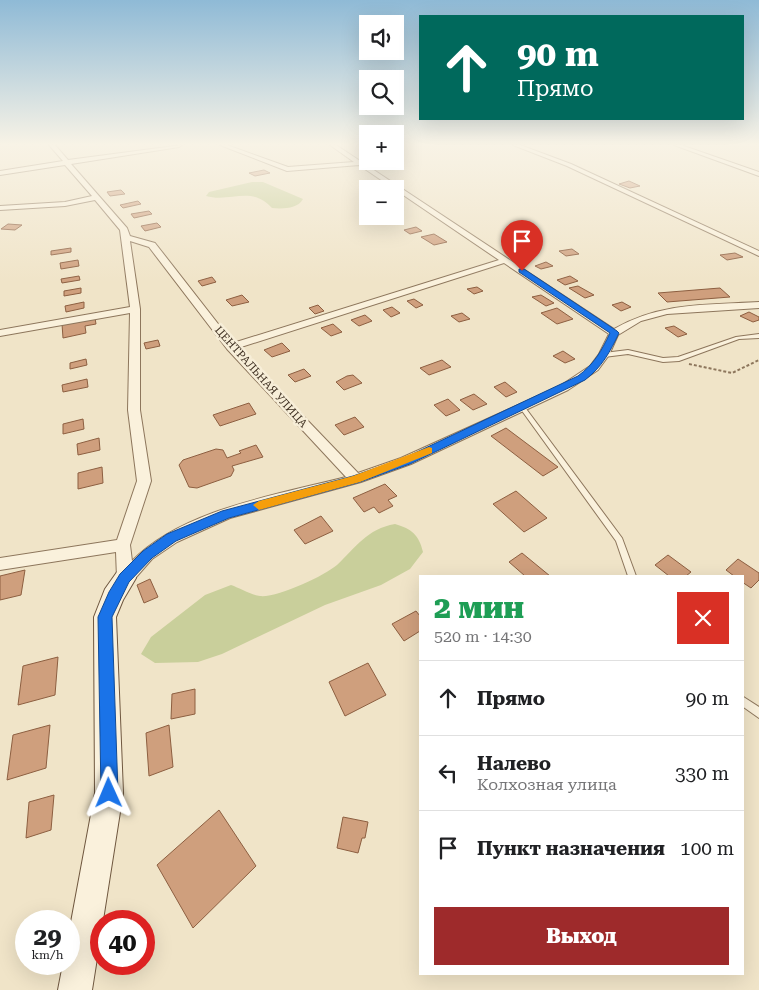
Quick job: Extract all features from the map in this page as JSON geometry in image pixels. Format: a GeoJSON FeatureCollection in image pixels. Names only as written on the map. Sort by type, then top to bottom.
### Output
{"type":"FeatureCollection","features":[{"type":"Feature","properties":{"kind":"street"},"geometry":{"type":"LineString","coordinates":[[92,191],[124,230],[135,309],[134,410],[144,481],[123,545],[125,578]]}},
{"type":"Feature","properties":{"kind":"street"},"geometry":{"type":"LineString","coordinates":[[402,191],[614,333]]}},
{"type":"Feature","properties":{"kind":"street"},"geometry":{"type":"LineString","coordinates":[[625,191],[759,254]]}},
{"type":"Feature","properties":{"kind":"street"},"geometry":{"type":"LineString","coordinates":[[0,208],[65,204],[97,197]]}},
{"type":"Feature","properties":{"kind":"street","name":"ЦЕНТРАЛЬНАЯ УЛИЦА"},"geometry":{"type":"LineString","coordinates":[[126,237],[152,245],[231,348],[356,479]]}},
{"type":"Feature","properties":{"kind":"street"},"geometry":{"type":"LineString","coordinates":[[231,348],[506,260]]}},
{"type":"Feature","properties":{"kind":"street"},"geometry":{"type":"LineString","coordinates":[[75,990],[109,793],[105,617],[113,596],[125,578],[147,555],[172,538],[226,514],[356,479],[406,461],[522,407],[582,378],[594,368],[604,355],[614,333],[638,318],[666,311],[759,305]]}},
{"type":"Feature","properties":{"kind":"street"},"geometry":{"type":"LineString","coordinates":[[0,332],[135,309]]}},
{"type":"Feature","properties":{"kind":"street"},"geometry":{"type":"LineString","coordinates":[[0,564],[123,545]]}},
{"type":"Feature","properties":{"kind":"lane"},"geometry":{"type":"LineString","coordinates":[[604,355],[628,352],[666,360],[679,359],[738,338],[759,336]]}},
{"type":"Feature","properties":{"kind":"lane"},"geometry":{"type":"LineString","coordinates":[[522,407],[620,540],[632,575]]}},
{"type":"Feature","properties":{"kind":"lane"},"geometry":{"type":"LineString","coordinates":[[744,702],[759,713]]}},
{"type":"Feature","properties":{"kind":"path"},"geometry":{"type":"LineString","coordinates":[[666,360],[732,373],[759,360]]}},
{"type":"Feature","properties":{"kind":"green space"},"geometry":{"type":"Polygon","coordinates":[[[285,191],[303,199],[294,207],[272,208],[257,197],[215,198],[206,196],[209,192],[285,191]]]}},
{"type":"Feature","properties":{"kind":"green space"},"geometry":{"type":"Polygon","coordinates":[[[395,524],[406,528],[417,537],[423,552],[410,569],[381,585],[325,605],[222,654],[198,662],[155,663],[141,654],[151,637],[205,595],[231,585],[260,596],[268,596],[288,590],[331,570],[369,534],[385,526],[395,524]]]}},
{"type":"Feature","properties":{"kind":"building"},"geometry":{"type":"Polygon","coordinates":[[[122,191],[125,194],[110,196],[107,192],[122,191]]]}},
{"type":"Feature","properties":{"kind":"building"},"geometry":{"type":"Polygon","coordinates":[[[138,201],[141,204],[123,208],[120,205],[138,201]]]}},
{"type":"Feature","properties":{"kind":"building"},"geometry":{"type":"Polygon","coordinates":[[[149,211],[152,214],[134,218],[131,214],[149,211]]]}},
{"type":"Feature","properties":{"kind":"building"},"geometry":{"type":"Polygon","coordinates":[[[157,223],[161,227],[145,231],[141,226],[157,223]]]}},
{"type":"Feature","properties":{"kind":"building"},"geometry":{"type":"Polygon","coordinates":[[[8,224],[22,225],[15,230],[1,229],[8,224]]]}},
{"type":"Feature","properties":{"kind":"building"},"geometry":{"type":"Polygon","coordinates":[[[416,227],[422,231],[410,234],[404,230],[416,227]]]}},
{"type":"Feature","properties":{"kind":"building"},"geometry":{"type":"Polygon","coordinates":[[[434,234],[447,242],[434,245],[421,237],[434,234]]]}},
{"type":"Feature","properties":{"kind":"building"},"geometry":{"type":"Polygon","coordinates":[[[522,246],[530,250],[517,254],[509,249],[522,246]]]}},
{"type":"Feature","properties":{"kind":"building"},"geometry":{"type":"Polygon","coordinates":[[[71,248],[71,252],[51,255],[51,251],[71,248]]]}},
{"type":"Feature","properties":{"kind":"building"},"geometry":{"type":"Polygon","coordinates":[[[572,249],[579,254],[566,256],[559,251],[572,249]]]}},
{"type":"Feature","properties":{"kind":"building"},"geometry":{"type":"Polygon","coordinates":[[[735,253],[743,257],[727,260],[720,255],[735,253]]]}},
{"type":"Feature","properties":{"kind":"building"},"geometry":{"type":"Polygon","coordinates":[[[78,260],[79,266],[61,269],[60,263],[78,260]]]}},
{"type":"Feature","properties":{"kind":"building"},"geometry":{"type":"Polygon","coordinates":[[[546,262],[553,266],[541,269],[535,266],[546,262]]]}},
{"type":"Feature","properties":{"kind":"building"},"geometry":{"type":"Polygon","coordinates":[[[79,276],[80,280],[62,283],[61,279],[79,276]]]}},
{"type":"Feature","properties":{"kind":"building"},"geometry":{"type":"Polygon","coordinates":[[[570,276],[578,281],[565,285],[557,280],[570,276]]]}},
{"type":"Feature","properties":{"kind":"building"},"geometry":{"type":"Polygon","coordinates":[[[212,277],[216,282],[202,286],[198,281],[212,277]]]}},
{"type":"Feature","properties":{"kind":"building"},"geometry":{"type":"Polygon","coordinates":[[[578,286],[594,295],[585,298],[569,288],[578,286]]]}},
{"type":"Feature","properties":{"kind":"building"},"geometry":{"type":"Polygon","coordinates":[[[477,287],[483,291],[474,294],[467,289],[477,287]]]}},
{"type":"Feature","properties":{"kind":"building"},"geometry":{"type":"Polygon","coordinates":[[[81,288],[81,293],[64,296],[64,291],[81,288]]]}},
{"type":"Feature","properties":{"kind":"building"},"geometry":{"type":"Polygon","coordinates":[[[720,288],[730,297],[667,302],[658,293],[720,288]]]}},
{"type":"Feature","properties":{"kind":"building"},"geometry":{"type":"Polygon","coordinates":[[[242,295],[249,302],[232,306],[226,300],[242,295]]]}},
{"type":"Feature","properties":{"kind":"building"},"geometry":{"type":"Polygon","coordinates":[[[541,295],[554,303],[546,306],[532,297],[541,295]]]}},
{"type":"Feature","properties":{"kind":"building"},"geometry":{"type":"Polygon","coordinates":[[[414,299],[423,305],[416,308],[407,301],[414,299]]]}},
{"type":"Feature","properties":{"kind":"building"},"geometry":{"type":"Polygon","coordinates":[[[84,302],[84,308],[66,312],[65,306],[84,302]]]}},
{"type":"Feature","properties":{"kind":"building"},"geometry":{"type":"Polygon","coordinates":[[[622,302],[631,307],[621,311],[612,305],[622,302]]]}},
{"type":"Feature","properties":{"kind":"building"},"geometry":{"type":"Polygon","coordinates":[[[318,305],[324,311],[315,314],[309,308],[318,305]]]}},
{"type":"Feature","properties":{"kind":"building"},"geometry":{"type":"Polygon","coordinates":[[[392,307],[400,313],[391,317],[383,310],[392,307]]]}},
{"type":"Feature","properties":{"kind":"building"},"geometry":{"type":"Polygon","coordinates":[[[557,308],[573,319],[557,324],[541,313],[557,308]]]}},
{"type":"Feature","properties":{"kind":"building"},"geometry":{"type":"Polygon","coordinates":[[[749,312],[759,317],[759,320],[753,322],[740,316],[749,312]]]}},
{"type":"Feature","properties":{"kind":"building"},"geometry":{"type":"Polygon","coordinates":[[[462,313],[470,319],[459,322],[451,316],[462,313]]]}},
{"type":"Feature","properties":{"kind":"building"},"geometry":{"type":"Polygon","coordinates":[[[365,315],[372,321],[359,326],[351,320],[365,315]]]}},
{"type":"Feature","properties":{"kind":"building"},"geometry":{"type":"Polygon","coordinates":[[[95,318],[96,324],[85,326],[86,333],[63,338],[62,324],[95,318]]]}},
{"type":"Feature","properties":{"kind":"building"},"geometry":{"type":"Polygon","coordinates":[[[333,324],[342,332],[331,336],[321,328],[333,324]]]}},
{"type":"Feature","properties":{"kind":"building"},"geometry":{"type":"Polygon","coordinates":[[[674,326],[687,334],[678,337],[665,328],[674,326]]]}},
{"type":"Feature","properties":{"kind":"building"},"geometry":{"type":"Polygon","coordinates":[[[158,340],[160,346],[146,349],[144,343],[158,340]]]}},
{"type":"Feature","properties":{"kind":"building"},"geometry":{"type":"Polygon","coordinates":[[[282,343],[290,351],[272,357],[264,350],[282,343]]]}},
{"type":"Feature","properties":{"kind":"building"},"geometry":{"type":"Polygon","coordinates":[[[563,351],[575,359],[565,363],[553,356],[563,351]]]}},
{"type":"Feature","properties":{"kind":"building"},"geometry":{"type":"Polygon","coordinates":[[[86,359],[87,365],[70,369],[70,363],[86,359]]]}},
{"type":"Feature","properties":{"kind":"building"},"geometry":{"type":"Polygon","coordinates":[[[442,360],[451,367],[429,375],[420,368],[442,360]]]}},
{"type":"Feature","properties":{"kind":"building"},"geometry":{"type":"Polygon","coordinates":[[[304,369],[311,376],[295,382],[288,375],[304,369]]]}},
{"type":"Feature","properties":{"kind":"building"},"geometry":{"type":"Polygon","coordinates":[[[353,375],[362,383],[344,390],[336,382],[347,376],[353,375]]]}},
{"type":"Feature","properties":{"kind":"building"},"geometry":{"type":"Polygon","coordinates":[[[87,379],[88,387],[63,392],[62,385],[87,379]]]}},
{"type":"Feature","properties":{"kind":"building"},"geometry":{"type":"Polygon","coordinates":[[[505,382],[517,392],[506,397],[494,387],[505,382]]]}},
{"type":"Feature","properties":{"kind":"building"},"geometry":{"type":"Polygon","coordinates":[[[474,394],[487,404],[473,410],[460,400],[474,394]]]}},
{"type":"Feature","properties":{"kind":"building"},"geometry":{"type":"Polygon","coordinates":[[[448,399],[460,410],[446,416],[434,405],[448,399]]]}},
{"type":"Feature","properties":{"kind":"building"},"geometry":{"type":"Polygon","coordinates":[[[249,403],[256,414],[220,426],[213,415],[249,403]]]}},
{"type":"Feature","properties":{"kind":"building"},"geometry":{"type":"Polygon","coordinates":[[[355,417],[364,427],[344,435],[335,425],[355,417]]]}},
{"type":"Feature","properties":{"kind":"building"},"geometry":{"type":"Polygon","coordinates":[[[83,419],[84,429],[63,434],[63,424],[83,419]]]}},
{"type":"Feature","properties":{"kind":"building"},"geometry":{"type":"Polygon","coordinates":[[[506,428],[558,467],[543,476],[491,436],[506,428]]]}},
{"type":"Feature","properties":{"kind":"building"},"geometry":{"type":"Polygon","coordinates":[[[99,438],[100,450],[78,455],[77,444],[99,438]]]}},
{"type":"Feature","properties":{"kind":"building"},"geometry":{"type":"Polygon","coordinates":[[[256,445],[263,457],[232,466],[234,470],[231,476],[197,488],[189,487],[179,465],[183,460],[216,449],[223,450],[227,458],[256,445]]]}},
{"type":"Feature","properties":{"kind":"building"},"geometry":{"type":"Polygon","coordinates":[[[102,467],[103,483],[78,489],[78,473],[102,467]]]}},
{"type":"Feature","properties":{"kind":"building"},"geometry":{"type":"Polygon","coordinates":[[[385,484],[397,496],[388,500],[393,506],[379,513],[374,507],[364,512],[353,498],[385,484]]]}},
{"type":"Feature","properties":{"kind":"building"},"geometry":{"type":"Polygon","coordinates":[[[516,491],[547,518],[524,532],[493,504],[516,491]]]}},
{"type":"Feature","properties":{"kind":"building"},"geometry":{"type":"Polygon","coordinates":[[[321,516],[333,531],[305,544],[294,530],[321,516]]]}},
{"type":"Feature","properties":{"kind":"building"},"geometry":{"type":"Polygon","coordinates":[[[522,553],[549,575],[524,575],[509,562],[522,553]]]}},
{"type":"Feature","properties":{"kind":"building"},"geometry":{"type":"Polygon","coordinates":[[[668,555],[691,572],[687,575],[668,575],[655,565],[668,555]]]}},
{"type":"Feature","properties":{"kind":"building"},"geometry":{"type":"Polygon","coordinates":[[[738,559],[759,573],[759,580],[751,588],[744,583],[744,575],[733,575],[726,570],[738,559]]]}},
{"type":"Feature","properties":{"kind":"building"},"geometry":{"type":"Polygon","coordinates":[[[25,570],[21,595],[0,600],[0,576],[25,570]]]}},
{"type":"Feature","properties":{"kind":"building"},"geometry":{"type":"Polygon","coordinates":[[[150,579],[158,597],[144,603],[137,585],[150,579]]]}},
{"type":"Feature","properties":{"kind":"building"},"geometry":{"type":"Polygon","coordinates":[[[416,611],[419,615],[419,632],[404,641],[392,624],[416,611]]]}},
{"type":"Feature","properties":{"kind":"building"},"geometry":{"type":"Polygon","coordinates":[[[58,657],[55,695],[18,705],[23,666],[58,657]]]}},
{"type":"Feature","properties":{"kind":"building"},"geometry":{"type":"Polygon","coordinates":[[[368,663],[386,695],[345,716],[329,682],[368,663]]]}},
{"type":"Feature","properties":{"kind":"building"},"geometry":{"type":"Polygon","coordinates":[[[195,689],[195,714],[171,719],[172,694],[195,689]]]}},
{"type":"Feature","properties":{"kind":"building"},"geometry":{"type":"Polygon","coordinates":[[[50,725],[46,768],[7,780],[13,735],[50,725]]]}},
{"type":"Feature","properties":{"kind":"building"},"geometry":{"type":"Polygon","coordinates":[[[169,725],[173,767],[149,776],[146,733],[169,725]]]}},
{"type":"Feature","properties":{"kind":"building"},"geometry":{"type":"Polygon","coordinates":[[[54,795],[51,830],[26,838],[29,802],[54,795]]]}},
{"type":"Feature","properties":{"kind":"building"},"geometry":{"type":"Polygon","coordinates":[[[219,810],[256,866],[193,928],[157,865],[219,810]]]}},
{"type":"Feature","properties":{"kind":"building"},"geometry":{"type":"Polygon","coordinates":[[[343,817],[368,822],[365,838],[362,838],[358,853],[337,848],[343,817]]]}},
{"type":"Feature","properties":{"kind":"slow traffic"},"geometry":{"type":"LineString","coordinates":[[259,505],[356,479],[429,451]]}},
{"type":"Feature","properties":{"kind":"route"},"geometry":{"type":"LineString","coordinates":[[109,793],[105,617],[113,596],[125,578],[147,555],[172,538],[200,525],[226,514],[356,479],[406,461],[582,378],[594,368],[604,355],[614,333],[522,271]]}}]}
